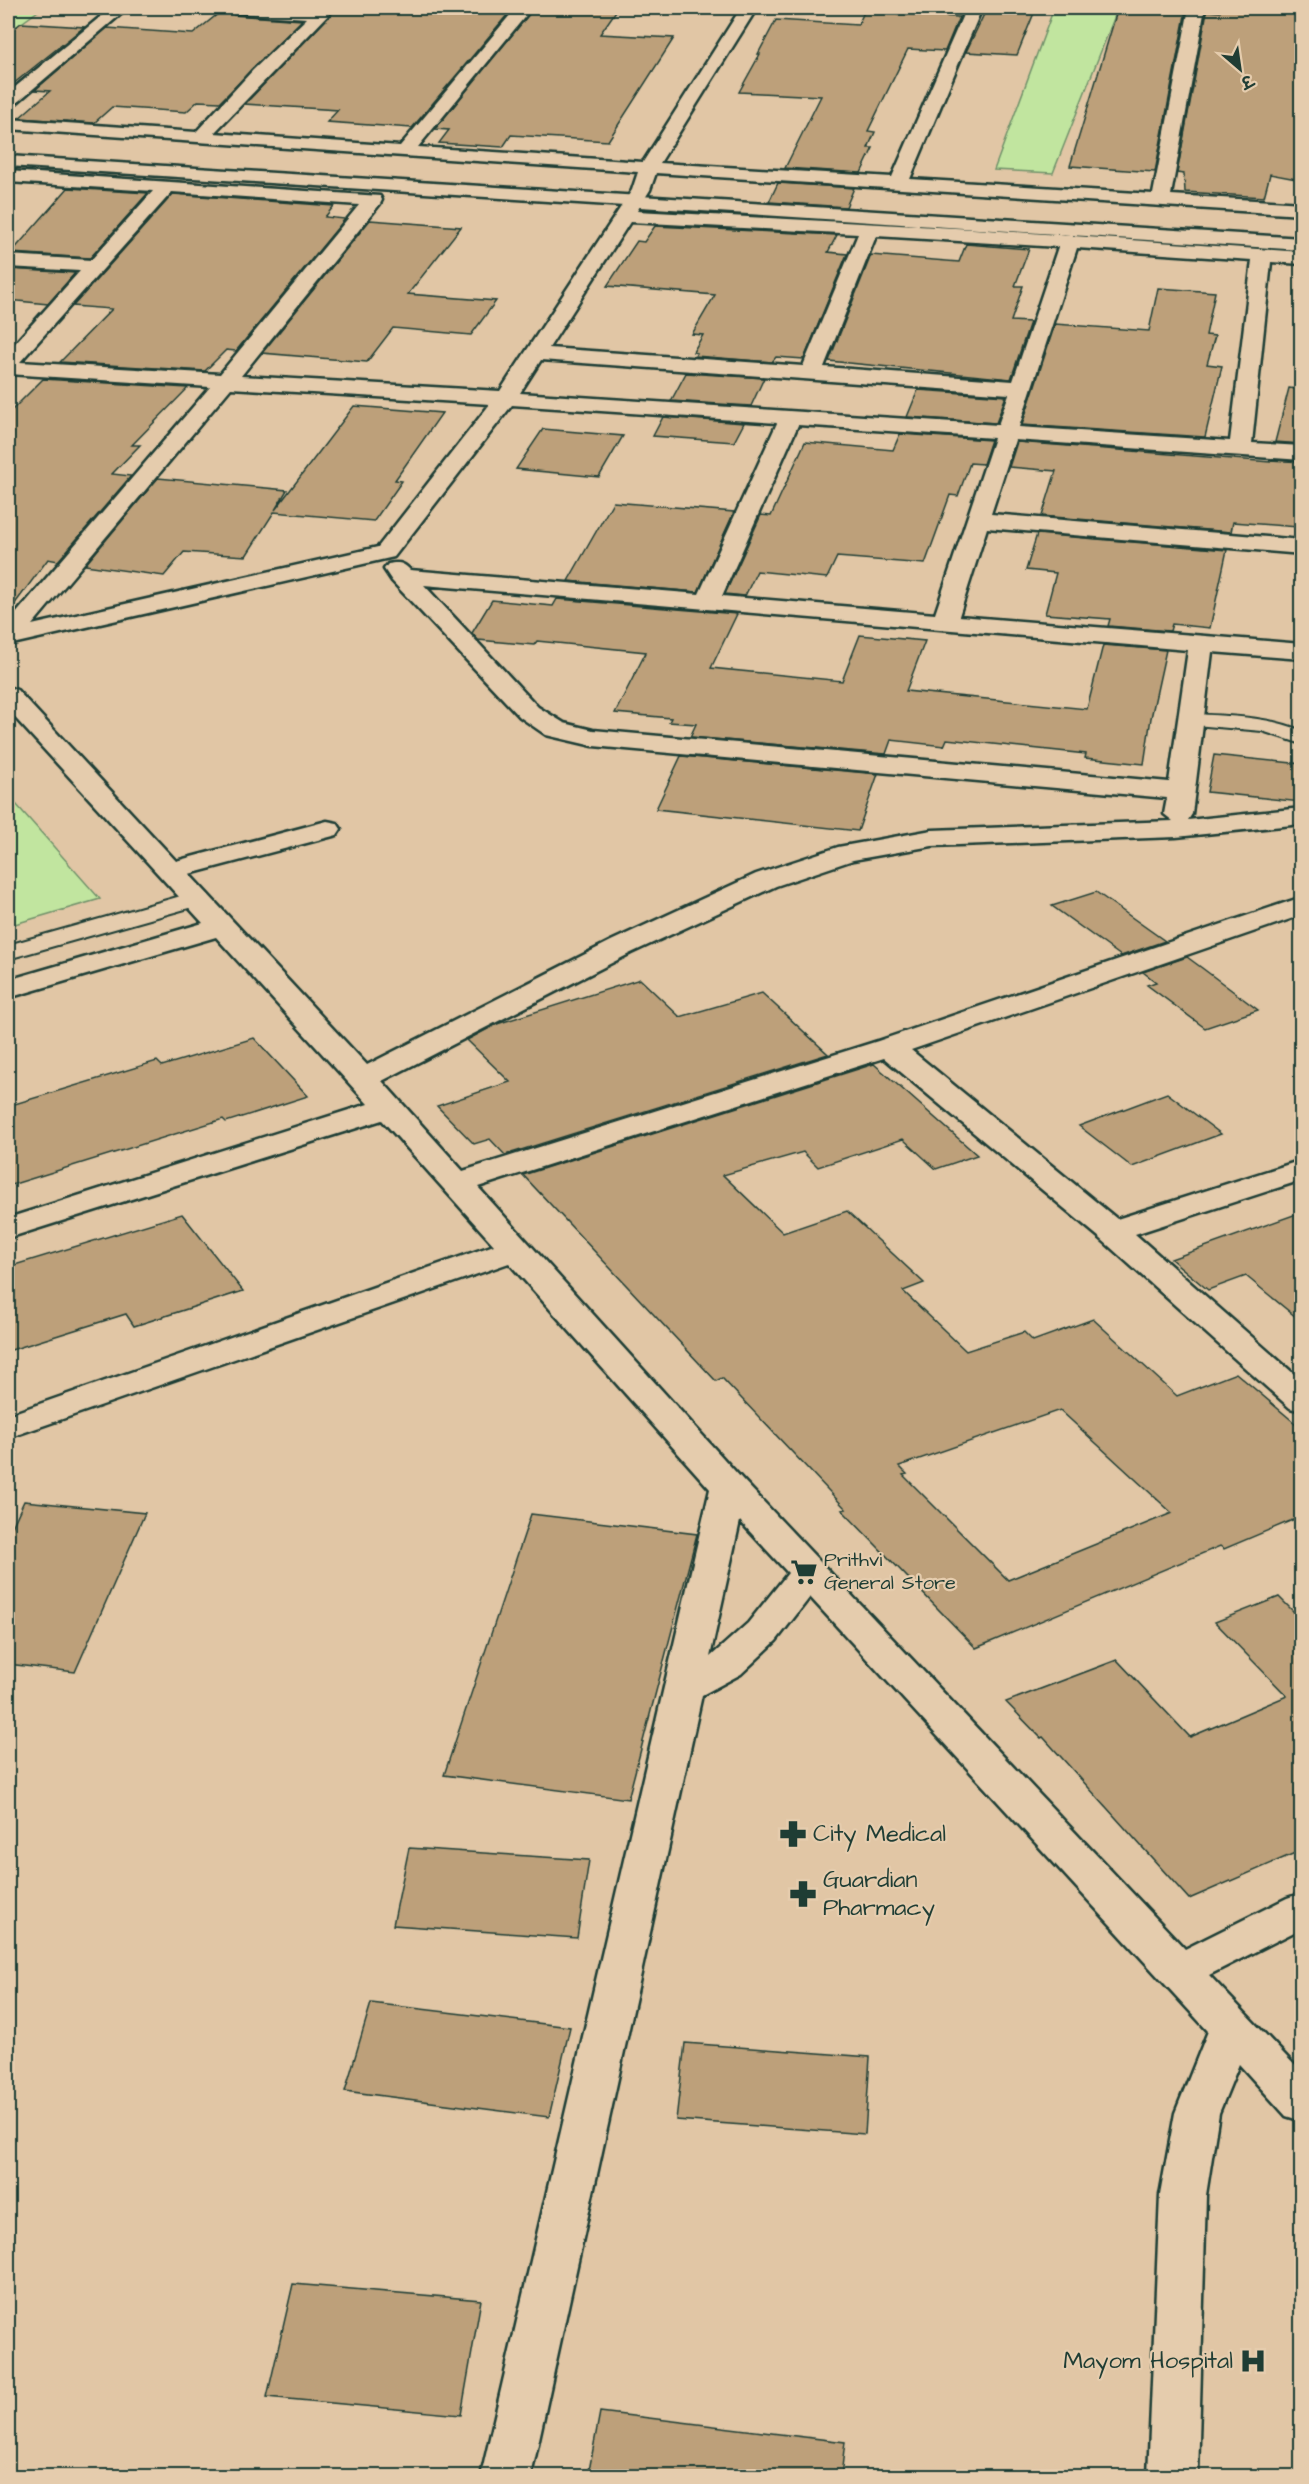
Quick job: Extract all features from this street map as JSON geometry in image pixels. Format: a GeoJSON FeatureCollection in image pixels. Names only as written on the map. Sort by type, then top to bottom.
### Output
{"type":"FeatureCollection","features":[{"type":"Feature","properties":{"kind":"street"},"geometry":{"type":"LineString","coordinates":[[8,101],[120,8]]}},
{"type":"Feature","properties":{"kind":"street"},"geometry":{"type":"LineString","coordinates":[[234,8],[323,11]]}},
{"type":"Feature","properties":{"kind":"street"},"geometry":{"type":"LineString","coordinates":[[405,152],[524,8]]}},
{"type":"Feature","properties":{"kind":"street"},"geometry":{"type":"LineString","coordinates":[[8,637],[386,552],[506,398],[632,203],[649,166],[749,8]]}},
{"type":"Feature","properties":{"kind":"street"},"geometry":{"type":"LineString","coordinates":[[899,183],[974,8]]}},
{"type":"Feature","properties":{"kind":"street"},"geometry":{"type":"LineString","coordinates":[[1161,199],[1197,8]]}},
{"type":"Feature","properties":{"kind":"street"},"geometry":{"type":"LineString","coordinates":[[200,138],[259,74],[323,11]]}},
{"type":"Feature","properties":{"kind":"street"},"geometry":{"type":"LineString","coordinates":[[8,124],[405,152],[1302,209]]}},
{"type":"Feature","properties":{"kind":"street"},"geometry":{"type":"LineString","coordinates":[[8,148],[632,203],[869,230],[1302,258]]}},
{"type":"Feature","properties":{"kind":"street"},"geometry":{"type":"LineString","coordinates":[[8,161],[632,203],[1302,244]]}},
{"type":"Feature","properties":{"kind":"street"},"geometry":{"type":"LineString","coordinates":[[8,176],[373,200],[224,383],[8,637]]}},
{"type":"Feature","properties":{"kind":"street"},"geometry":{"type":"LineString","coordinates":[[8,363],[168,186]]}},
{"type":"Feature","properties":{"kind":"street"},"geometry":{"type":"LineString","coordinates":[[632,203],[1302,229]]}},
{"type":"Feature","properties":{"kind":"street"},"geometry":{"type":"LineString","coordinates":[[812,373],[869,230]]}},
{"type":"Feature","properties":{"kind":"street"},"geometry":{"type":"LineString","coordinates":[[945,620],[1069,242]]}},
{"type":"Feature","properties":{"kind":"street"},"geometry":{"type":"LineString","coordinates":[[1240,449],[1262,256]]}},
{"type":"Feature","properties":{"kind":"street"},"geometry":{"type":"LineString","coordinates":[[8,261],[95,266]]}},
{"type":"Feature","properties":{"kind":"street"},"geometry":{"type":"LineString","coordinates":[[535,353],[1021,388]]}},
{"type":"Feature","properties":{"kind":"street"},"geometry":{"type":"LineString","coordinates":[[8,368],[224,383],[506,398],[1302,453]]}},
{"type":"Feature","properties":{"kind":"street"},"geometry":{"type":"LineString","coordinates":[[708,600],[790,417]]}},
{"type":"Feature","properties":{"kind":"street"},"geometry":{"type":"LineString","coordinates":[[978,520],[1302,547]]}},
{"type":"Feature","properties":{"kind":"street"},"geometry":{"type":"LineString","coordinates":[[386,552],[400,576],[529,712],[555,729],[593,738],[1181,791]]}},
{"type":"Feature","properties":{"kind":"street"},"geometry":{"type":"LineString","coordinates":[[400,576],[708,600],[1302,652]]}},
{"type":"Feature","properties":{"kind":"street"},"geometry":{"type":"LineString","coordinates":[[1176,829],[1201,643]]}},
{"type":"Feature","properties":{"kind":"street"},"geometry":{"type":"LineString","coordinates":[[8,695],[363,1079],[729,1487],[1181,1970],[1302,2103]]}},
{"type":"Feature","properties":{"kind":"street"},"geometry":{"type":"LineString","coordinates":[[363,1079],[621,947],[766,880],[848,853],[932,838],[1176,829],[1302,816]]}},
{"type":"Feature","properties":{"kind":"street"},"geometry":{"type":"LineString","coordinates":[[169,871],[327,829]]}},
{"type":"Feature","properties":{"kind":"street"},"geometry":{"type":"LineString","coordinates":[[456,1184],[889,1047],[1302,905]]}},
{"type":"Feature","properties":{"kind":"street"},"geometry":{"type":"LineString","coordinates":[[8,989],[221,927]]}},
{"type":"Feature","properties":{"kind":"street"},"geometry":{"type":"LineString","coordinates":[[889,1047],[1112,1231],[1302,1400]]}},
{"type":"Feature","properties":{"kind":"street"},"geometry":{"type":"LineString","coordinates":[[8,1228],[387,1108]]}},
{"type":"Feature","properties":{"kind":"street"},"geometry":{"type":"LineString","coordinates":[[1112,1231],[1302,1169]]}},
{"type":"Feature","properties":{"kind":"street"},"geometry":{"type":"LineString","coordinates":[[8,1427],[516,1249]]}},
{"type":"Feature","properties":{"kind":"street"},"geometry":{"type":"LineString","coordinates":[[506,2476],[729,1487]]}},
{"type":"Feature","properties":{"kind":"street"},"geometry":{"type":"LineString","coordinates":[[684,1687],[727,1665],[762,1632],[809,1572]]}},
{"type":"Feature","properties":{"kind":"street"},"geometry":{"type":"LineString","coordinates":[[1181,1970],[1302,1909]]}},
{"type":"Feature","properties":{"kind":"street"},"geometry":{"type":"LineString","coordinates":[[1173,2476],[1183,2195],[1197,2113],[1233,2027]]}},
{"type":"Feature","properties":{"kind":"lane"},"geometry":{"type":"LineString","coordinates":[[1191,720],[1258,724],[1283,729],[1302,738]]}},
{"type":"Feature","properties":{"kind":"lane"},"geometry":{"type":"LineString","coordinates":[[8,952],[195,898]]}},
{"type":"Feature","properties":{"kind":"green space"},"geometry":{"type":"Polygon","coordinates":[[[8,8],[42,8],[8,33],[8,8]]]}},
{"type":"Feature","properties":{"kind":"green space"},"geometry":{"type":"Polygon","coordinates":[[[1054,8],[1118,8],[1053,173],[994,170],[1054,8]]]}},
{"type":"Feature","properties":{"kind":"green space"},"geometry":{"type":"Polygon","coordinates":[[[8,795],[100,899],[8,926],[8,795]]]}},
{"type":"Feature","properties":{"kind":"building"},"geometry":{"type":"Polygon","coordinates":[[[337,8],[513,8],[412,128],[327,122],[338,110],[245,104],[337,8]]]}},
{"type":"Feature","properties":{"kind":"building"},"geometry":{"type":"Polygon","coordinates":[[[534,8],[618,8],[600,34],[674,38],[608,141],[511,135],[503,147],[439,143],[449,130],[435,129],[534,8]]]}},
{"type":"Feature","properties":{"kind":"building"},"geometry":{"type":"Polygon","coordinates":[[[987,8],[1036,8],[1017,55],[966,52],[987,8]]]}},
{"type":"Feature","properties":{"kind":"building"},"geometry":{"type":"Polygon","coordinates":[[[1118,8],[1186,10],[1155,172],[1070,166],[1118,8]]]}},
{"type":"Feature","properties":{"kind":"building"},"geometry":{"type":"Polygon","coordinates":[[[1221,8],[1302,8],[1302,180],[1270,174],[1264,197],[1185,192],[1184,174],[1177,173],[1207,11],[1220,12],[1221,8]]]}},
{"type":"Feature","properties":{"kind":"building"},"geometry":{"type":"Polygon","coordinates":[[[224,9],[234,15],[302,20],[220,102],[198,101],[186,112],[112,107],[94,123],[19,118],[50,91],[35,90],[107,28],[193,34],[224,9]]]}},
{"type":"Feature","properties":{"kind":"building"},"geometry":{"type":"Polygon","coordinates":[[[864,12],[959,17],[945,51],[908,49],[868,131],[875,132],[868,148],[873,148],[861,173],[785,168],[821,96],[739,92],[760,54],[758,54],[776,20],[858,25],[864,12]]]}},
{"type":"Feature","properties":{"kind":"building"},"geometry":{"type":"Polygon","coordinates":[[[21,23],[84,27],[8,88],[8,33],[21,23]]]}},
{"type":"Feature","properties":{"kind":"building"},"geometry":{"type":"Polygon","coordinates":[[[778,183],[854,188],[846,207],[769,202],[778,183]]]}},
{"type":"Feature","properties":{"kind":"building"},"geometry":{"type":"Polygon","coordinates":[[[68,188],[148,193],[90,258],[11,253],[68,188]]]}},
{"type":"Feature","properties":{"kind":"building"},"geometry":{"type":"Polygon","coordinates":[[[173,194],[334,206],[325,217],[345,219],[236,351],[226,350],[205,371],[60,362],[112,309],[73,306],[173,194]]]}},
{"type":"Feature","properties":{"kind":"building"},"geometry":{"type":"Polygon","coordinates":[[[370,220],[461,227],[408,294],[496,301],[471,335],[393,328],[367,362],[262,353],[370,220]]]}},
{"type":"Feature","properties":{"kind":"building"},"geometry":{"type":"Polygon","coordinates":[[[655,226],[837,235],[828,252],[847,254],[804,359],[776,357],[772,362],[695,356],[697,353],[693,352],[703,335],[692,334],[715,295],[607,286],[637,241],[644,242],[655,226]]]}},
{"type":"Feature","properties":{"kind":"building"},"geometry":{"type":"Polygon","coordinates":[[[966,244],[1029,249],[1015,286],[1023,286],[1011,321],[1030,322],[1011,379],[829,361],[871,255],[959,262],[966,244]]]}},
{"type":"Feature","properties":{"kind":"building"},"geometry":{"type":"Polygon","coordinates":[[[8,269],[75,273],[48,304],[8,300],[8,269]]]}},
{"type":"Feature","properties":{"kind":"building"},"geometry":{"type":"Polygon","coordinates":[[[1158,288],[1215,292],[1206,335],[1215,336],[1207,364],[1222,366],[1205,437],[1022,425],[1055,324],[1149,331],[1158,288]]]}},
{"type":"Feature","properties":{"kind":"building"},"geometry":{"type":"Polygon","coordinates":[[[686,373],[764,378],[751,406],[671,401],[686,373]]]}},
{"type":"Feature","properties":{"kind":"building"},"geometry":{"type":"Polygon","coordinates":[[[43,379],[188,388],[132,445],[140,445],[112,474],[131,476],[58,561],[48,559],[8,613],[8,414],[43,379]]]}},
{"type":"Feature","properties":{"kind":"building"},"geometry":{"type":"Polygon","coordinates":[[[1289,388],[1302,390],[1302,444],[1275,442],[1289,388]]]}},
{"type":"Feature","properties":{"kind":"building"},"geometry":{"type":"Polygon","coordinates":[[[918,390],[1006,396],[996,423],[907,417],[918,390]]]}},
{"type":"Feature","properties":{"kind":"building"},"geometry":{"type":"Polygon","coordinates":[[[354,406],[442,413],[395,480],[402,481],[374,521],[274,512],[246,556],[184,552],[164,576],[85,565],[158,478],[287,490],[275,510],[354,406]]]}},
{"type":"Feature","properties":{"kind":"building"},"geometry":{"type":"Polygon","coordinates":[[[663,417],[744,423],[734,442],[653,436],[663,417]]]}},
{"type":"Feature","properties":{"kind":"building"},"geometry":{"type":"Polygon","coordinates":[[[543,429],[623,436],[599,477],[516,469],[543,429]]]}},
{"type":"Feature","properties":{"kind":"building"},"geometry":{"type":"Polygon","coordinates":[[[900,434],[991,440],[983,464],[970,463],[958,496],[950,495],[925,564],[837,557],[827,578],[757,571],[745,596],[725,594],[761,515],[771,516],[805,442],[893,450],[900,434]]]}},
{"type":"Feature","properties":{"kind":"building"},"geometry":{"type":"Polygon","coordinates":[[[1017,442],[1270,462],[1270,460],[1302,462],[1302,508],[1298,527],[1233,522],[1231,532],[1042,516],[1056,471],[1009,467],[1017,442]]]}},
{"type":"Feature","properties":{"kind":"building"},"geometry":{"type":"Polygon","coordinates":[[[613,502],[734,512],[698,592],[568,581],[613,502]]]}},
{"type":"Feature","properties":{"kind":"building"},"geometry":{"type":"Polygon","coordinates":[[[1037,534],[1227,550],[1210,628],[1172,624],[1170,631],[1108,626],[1110,619],[1045,614],[1056,573],[1026,570],[1037,534]]]}},
{"type":"Feature","properties":{"kind":"building"},"geometry":{"type":"Polygon","coordinates":[[[557,599],[737,614],[711,668],[842,681],[860,635],[925,641],[906,691],[1087,709],[1103,645],[1166,650],[1151,718],[1144,764],[1085,758],[1086,754],[947,739],[944,746],[891,740],[886,754],[690,737],[696,724],[669,722],[671,718],[615,713],[646,652],[537,641],[534,645],[478,640],[472,633],[492,600],[553,606],[557,599]]]}},
{"type":"Feature","properties":{"kind":"building"},"geometry":{"type":"Polygon","coordinates":[[[1214,755],[1302,764],[1302,802],[1207,792],[1214,755]]]}},
{"type":"Feature","properties":{"kind":"building"},"geometry":{"type":"Polygon","coordinates":[[[681,756],[878,774],[858,831],[656,809],[681,756]]]}},
{"type":"Feature","properties":{"kind":"building"},"geometry":{"type":"Polygon","coordinates":[[[1096,892],[1165,941],[1121,956],[1052,906],[1096,892]]]}},
{"type":"Feature","properties":{"kind":"building"},"geometry":{"type":"Polygon","coordinates":[[[1187,957],[1258,1010],[1205,1028],[1147,985],[1156,982],[1143,972],[1187,957]]]}},
{"type":"Feature","properties":{"kind":"building"},"geometry":{"type":"Polygon","coordinates":[[[640,979],[680,1017],[762,993],[828,1054],[505,1155],[490,1139],[474,1144],[437,1106],[510,1082],[467,1040],[497,1024],[640,979]]]}},
{"type":"Feature","properties":{"kind":"building"},"geometry":{"type":"Polygon","coordinates":[[[254,1038],[308,1096],[226,1122],[223,1119],[8,1186],[8,1106],[157,1061],[162,1066],[254,1038]]]}},
{"type":"Feature","properties":{"kind":"building"},"geometry":{"type":"Polygon","coordinates":[[[874,1064],[977,1155],[936,1169],[903,1139],[818,1167],[803,1152],[723,1175],[783,1233],[847,1211],[924,1283],[903,1291],[966,1351],[1024,1332],[1033,1341],[1093,1319],[1177,1396],[1236,1373],[1302,1429],[1302,1516],[1224,1549],[1220,1546],[976,1648],[842,1510],[846,1509],[722,1378],[716,1381],[523,1175],[874,1064]],[[1060,1410],[899,1466],[907,1474],[903,1475],[1008,1580],[1172,1513],[1060,1410]]]}},
{"type":"Feature","properties":{"kind":"building"},"geometry":{"type":"Polygon","coordinates":[[[1167,1093],[1221,1134],[1132,1167],[1079,1126],[1167,1093]]]}},
{"type":"Feature","properties":{"kind":"building"},"geometry":{"type":"Polygon","coordinates":[[[1302,1212],[1302,1322],[1246,1276],[1208,1290],[1171,1259],[1302,1212]]]}},
{"type":"Feature","properties":{"kind":"building"},"geometry":{"type":"Polygon","coordinates":[[[182,1214],[243,1291],[134,1326],[126,1314],[8,1351],[8,1267],[182,1214]]]}},
{"type":"Feature","properties":{"kind":"building"},"geometry":{"type":"Polygon","coordinates":[[[24,1501],[145,1513],[75,1672],[8,1664],[8,1536],[24,1501]]]}},
{"type":"Feature","properties":{"kind":"building"},"geometry":{"type":"Polygon","coordinates":[[[531,1514],[697,1534],[628,1799],[444,1775],[531,1514]]]}},
{"type":"Feature","properties":{"kind":"building"},"geometry":{"type":"Polygon","coordinates":[[[1279,1597],[1302,1620],[1302,1850],[1189,1899],[1043,1737],[1041,1738],[1006,1702],[1117,1660],[1190,1737],[1287,1696],[1215,1622],[1279,1597]]]}},
{"type":"Feature","properties":{"kind":"building"},"geometry":{"type":"Polygon","coordinates":[[[409,1848],[589,1860],[577,1938],[393,1925],[409,1848]]]}},
{"type":"Feature","properties":{"kind":"building"},"geometry":{"type":"Polygon","coordinates":[[[371,2003],[570,2027],[549,2117],[345,2091],[371,2003]]]}},
{"type":"Feature","properties":{"kind":"building"},"geometry":{"type":"Polygon","coordinates":[[[685,2043],[870,2057],[865,2134],[676,2120],[685,2043]]]}},
{"type":"Feature","properties":{"kind":"building"},"geometry":{"type":"Polygon","coordinates":[[[293,2284],[481,2300],[461,2415],[267,2397],[293,2284]]]}},
{"type":"Feature","properties":{"kind":"building"},"geometry":{"type":"Polygon","coordinates":[[[600,2412],[845,2442],[841,2476],[588,2476],[600,2412]]]}},
{"type":"Feature","properties":{"kind":"place","name":"Prithvi General Store"},"geometry":{"type":"Point","coordinates":[804,1572]}},
{"type":"Feature","properties":{"kind":"place","name":"City Medical"},"geometry":{"type":"Point","coordinates":[793,1834]}},
{"type":"Feature","properties":{"kind":"place","name":"Guardian Pharmacy"},"geometry":{"type":"Point","coordinates":[803,1894]}},
{"type":"Feature","properties":{"kind":"place","name":"Mayom Hospital"},"geometry":{"type":"Point","coordinates":[1253,2361]}}]}
